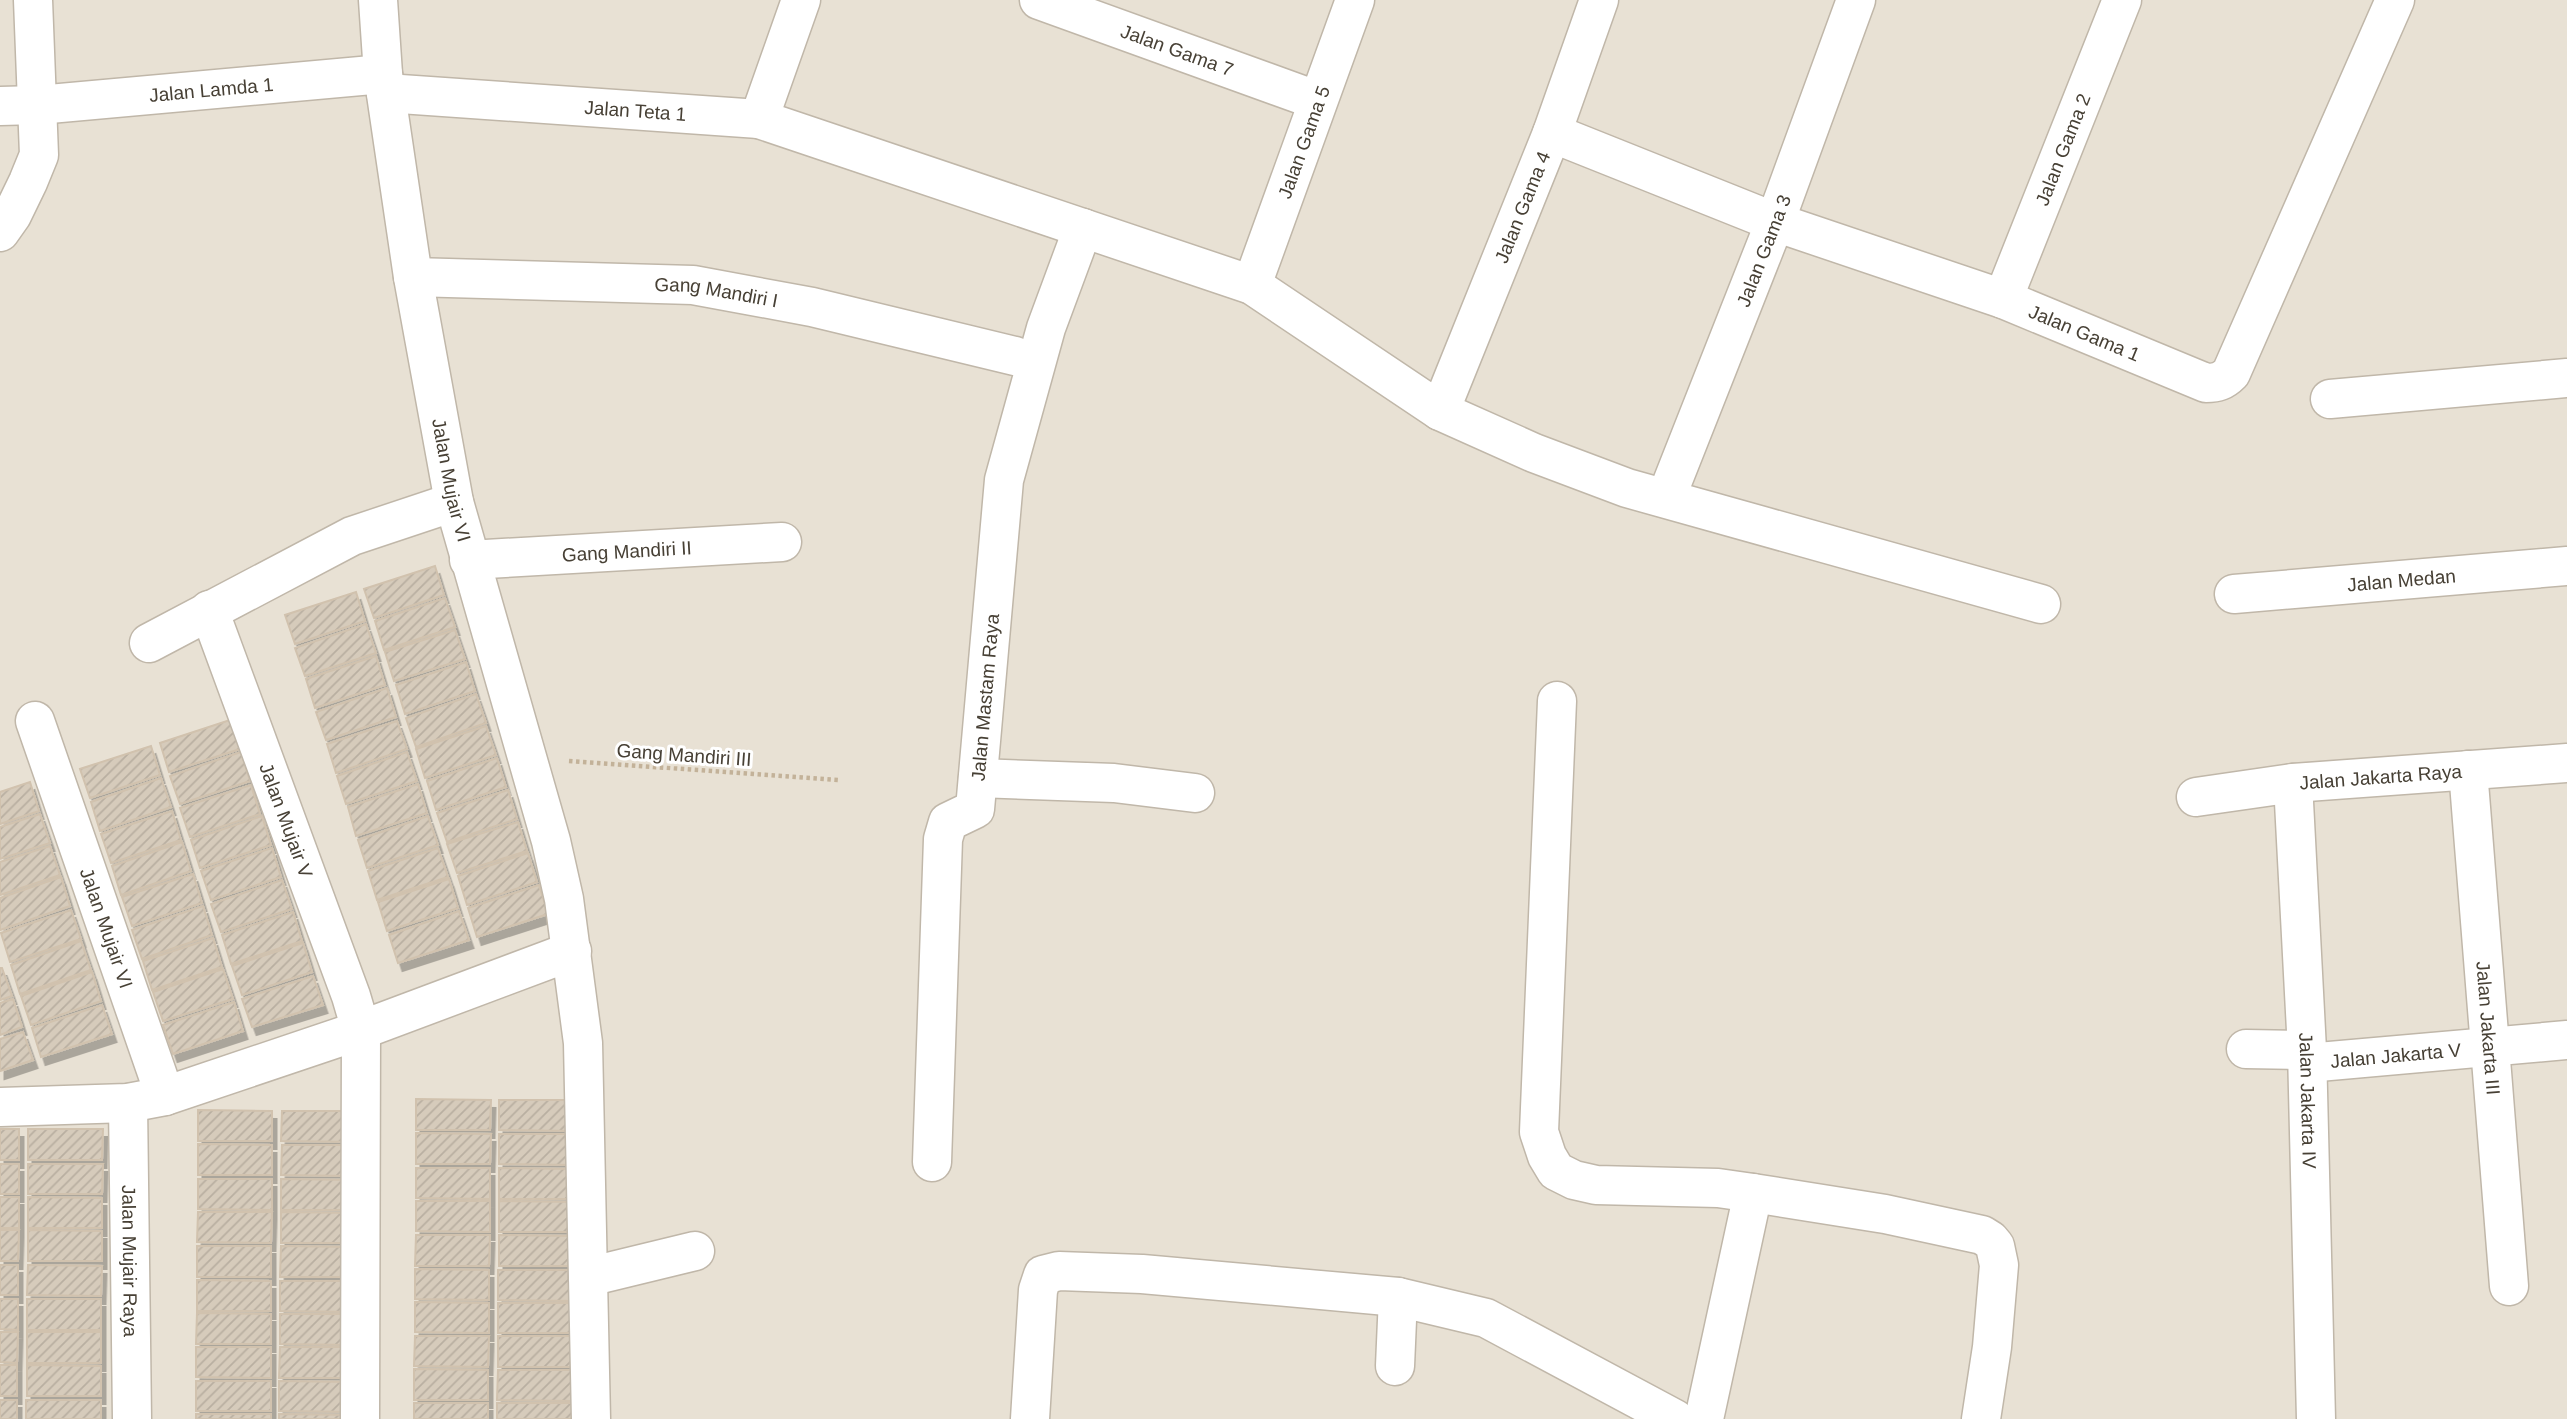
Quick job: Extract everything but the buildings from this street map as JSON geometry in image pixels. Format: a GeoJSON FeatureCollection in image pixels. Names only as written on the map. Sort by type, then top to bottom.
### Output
{"type":"FeatureCollection","features":[{"type":"Feature","properties":{"kind":"street"},"geometry":{"type":"LineString","coordinates":[[0,232],[29,182],[39,156],[33,0]]}},
{"type":"Feature","properties":{"kind":"street","name":"Jalan Mujair VI"},"geometry":{"type":"LineString","coordinates":[[378,0],[384,83],[413,277],[454,502],[460,562],[526,758],[562,886],[572,951],[583,1043],[591,1419]]}},
{"type":"Feature","properties":{"kind":"street"},"geometry":{"type":"LineString","coordinates":[[760,119],[801,0]]}},
{"type":"Feature","properties":{"kind":"street","name":"Jalan Gama 7"},"geometry":{"type":"LineString","coordinates":[[1039,0],[1317,100]]}},
{"type":"Feature","properties":{"kind":"street","name":"Jalan Gama 5"},"geometry":{"type":"LineString","coordinates":[[1252,285],[1354,0]]}},
{"type":"Feature","properties":{"kind":"street","name":"Jalan Gama 4"},"geometry":{"type":"LineString","coordinates":[[1440,411],[1552,134],[1599,0]]}},
{"type":"Feature","properties":{"kind":"street","name":"Jalan Gama 3"},"geometry":{"type":"LineString","coordinates":[[1666,498],[1775,222],[1856,0]]}},
{"type":"Feature","properties":{"kind":"street","name":"Jalan Gama 2"},"geometry":{"type":"LineString","coordinates":[[2003,299],[2122,0]]}},
{"type":"Feature","properties":{"kind":"street","name":"Jalan Gama 1"},"geometry":{"type":"LineString","coordinates":[[1552,134],[1775,222],[2003,299],[2206,383],[2220,382],[2231,373],[2395,0]]}},
{"type":"Feature","properties":{"kind":"street","name":"Jalan Lamda 1"},"geometry":{"type":"LineString","coordinates":[[0,106],[384,83]]}},
{"type":"Feature","properties":{"kind":"street","name":"Jalan Teta 1"},"geometry":{"type":"LineString","coordinates":[[384,83],[760,119],[1252,285],[1440,411],[1534,453],[1627,488],[2041,604]]}},
{"type":"Feature","properties":{"kind":"street","name":"Jalan Mastam Raya"},"geometry":{"type":"LineString","coordinates":[[932,1162],[943,839],[948,822],[975,809],[1004,480],[1045,328],[1083,228]]}},
{"type":"Feature","properties":{"kind":"street","name":"Gang Mandiri I"},"geometry":{"type":"LineString","coordinates":[[413,277],[693,285],[812,307],[1014,356]]}},
{"type":"Feature","properties":{"kind":"street"},"geometry":{"type":"LineString","coordinates":[[2330,399],[2567,378]]}},
{"type":"Feature","properties":{"kind":"street"},"geometry":{"type":"LineString","coordinates":[[149,643],[352,536],[454,502]]}},
{"type":"Feature","properties":{"kind":"street","name":"Gang Mandiri II"},"geometry":{"type":"LineString","coordinates":[[460,562],[782,542]]}},
{"type":"Feature","properties":{"kind":"street"},"geometry":{"type":"LineString","coordinates":[[460,562],[550,881],[562,886]]}},
{"type":"Feature","properties":{"kind":"street","name":"Jalan Medan"},"geometry":{"type":"LineString","coordinates":[[2234,594],[2567,566]]}},
{"type":"Feature","properties":{"kind":"street","name":"Jalan Mujair V"},"geometry":{"type":"LineString","coordinates":[[209,610],[351,996],[360,1030],[360,1419]]}},
{"type":"Feature","properties":{"kind":"street"},"geometry":{"type":"LineString","coordinates":[[1557,701],[1539,1132],[1547,1156],[1556,1171],[1574,1180],[1596,1185],[1718,1188],[1885,1214],[1982,1235],[1995,1246],[1999,1265],[1992,1347],[1981,1419]]}},
{"type":"Feature","properties":{"kind":"street","name":"Jalan Mujair VI"},"geometry":{"type":"LineString","coordinates":[[35,720],[165,1096]]}},
{"type":"Feature","properties":{"kind":"street","name":"Jalan Jakarta Raya"},"geometry":{"type":"LineString","coordinates":[[2196,797],[2293,783],[2567,763]]}},
{"type":"Feature","properties":{"kind":"street","name":"Jalan Jakarta III"},"geometry":{"type":"LineString","coordinates":[[2468,770],[2509,1286]]}},
{"type":"Feature","properties":{"kind":"street"},"geometry":{"type":"LineString","coordinates":[[978,778],[1114,783],[1195,793]]}},
{"type":"Feature","properties":{"kind":"street","name":"Jalan Jakarta IV"},"geometry":{"type":"LineString","coordinates":[[2293,783],[2307,1057],[2316,1419]]}},
{"type":"Feature","properties":{"kind":"street"},"geometry":{"type":"LineString","coordinates":[[0,1107],[128,1103],[165,1096],[360,1030],[572,951]]}},
{"type":"Feature","properties":{"kind":"street","name":"Jalan Jakarta V"},"geometry":{"type":"LineString","coordinates":[[2246,1049],[2307,1057],[2489,1049],[2567,1040]]}},
{"type":"Feature","properties":{"kind":"street","name":"Jalan Mujair Raya"},"geometry":{"type":"LineString","coordinates":[[128,1103],[132,1419]]}},
{"type":"Feature","properties":{"kind":"street"},"geometry":{"type":"LineString","coordinates":[[1704,1419],[1753,1193]]}},
{"type":"Feature","properties":{"kind":"street"},"geometry":{"type":"LineString","coordinates":[[587,1277],[695,1251]]}},
{"type":"Feature","properties":{"kind":"street"},"geometry":{"type":"LineString","coordinates":[[1030,1419],[1038,1290],[1043,1275],[1059,1271],[1142,1274],[1398,1297],[1486,1318],[1675,1419]]}},
{"type":"Feature","properties":{"kind":"street"},"geometry":{"type":"LineString","coordinates":[[1395,1366],[1398,1297]]}},
{"type":"Feature","properties":{"kind":"path","name":"Gang Mandiri III"},"geometry":{"type":"LineString","coordinates":[[526,758],[839,780]]}},
{"type":"Feature","properties":{"kind":"shaded area"},"geometry":{"type":"Polygon","coordinates":[[[0,0],[2567,0],[2567,1419],[0,1419],[0,0]]]}}]}
